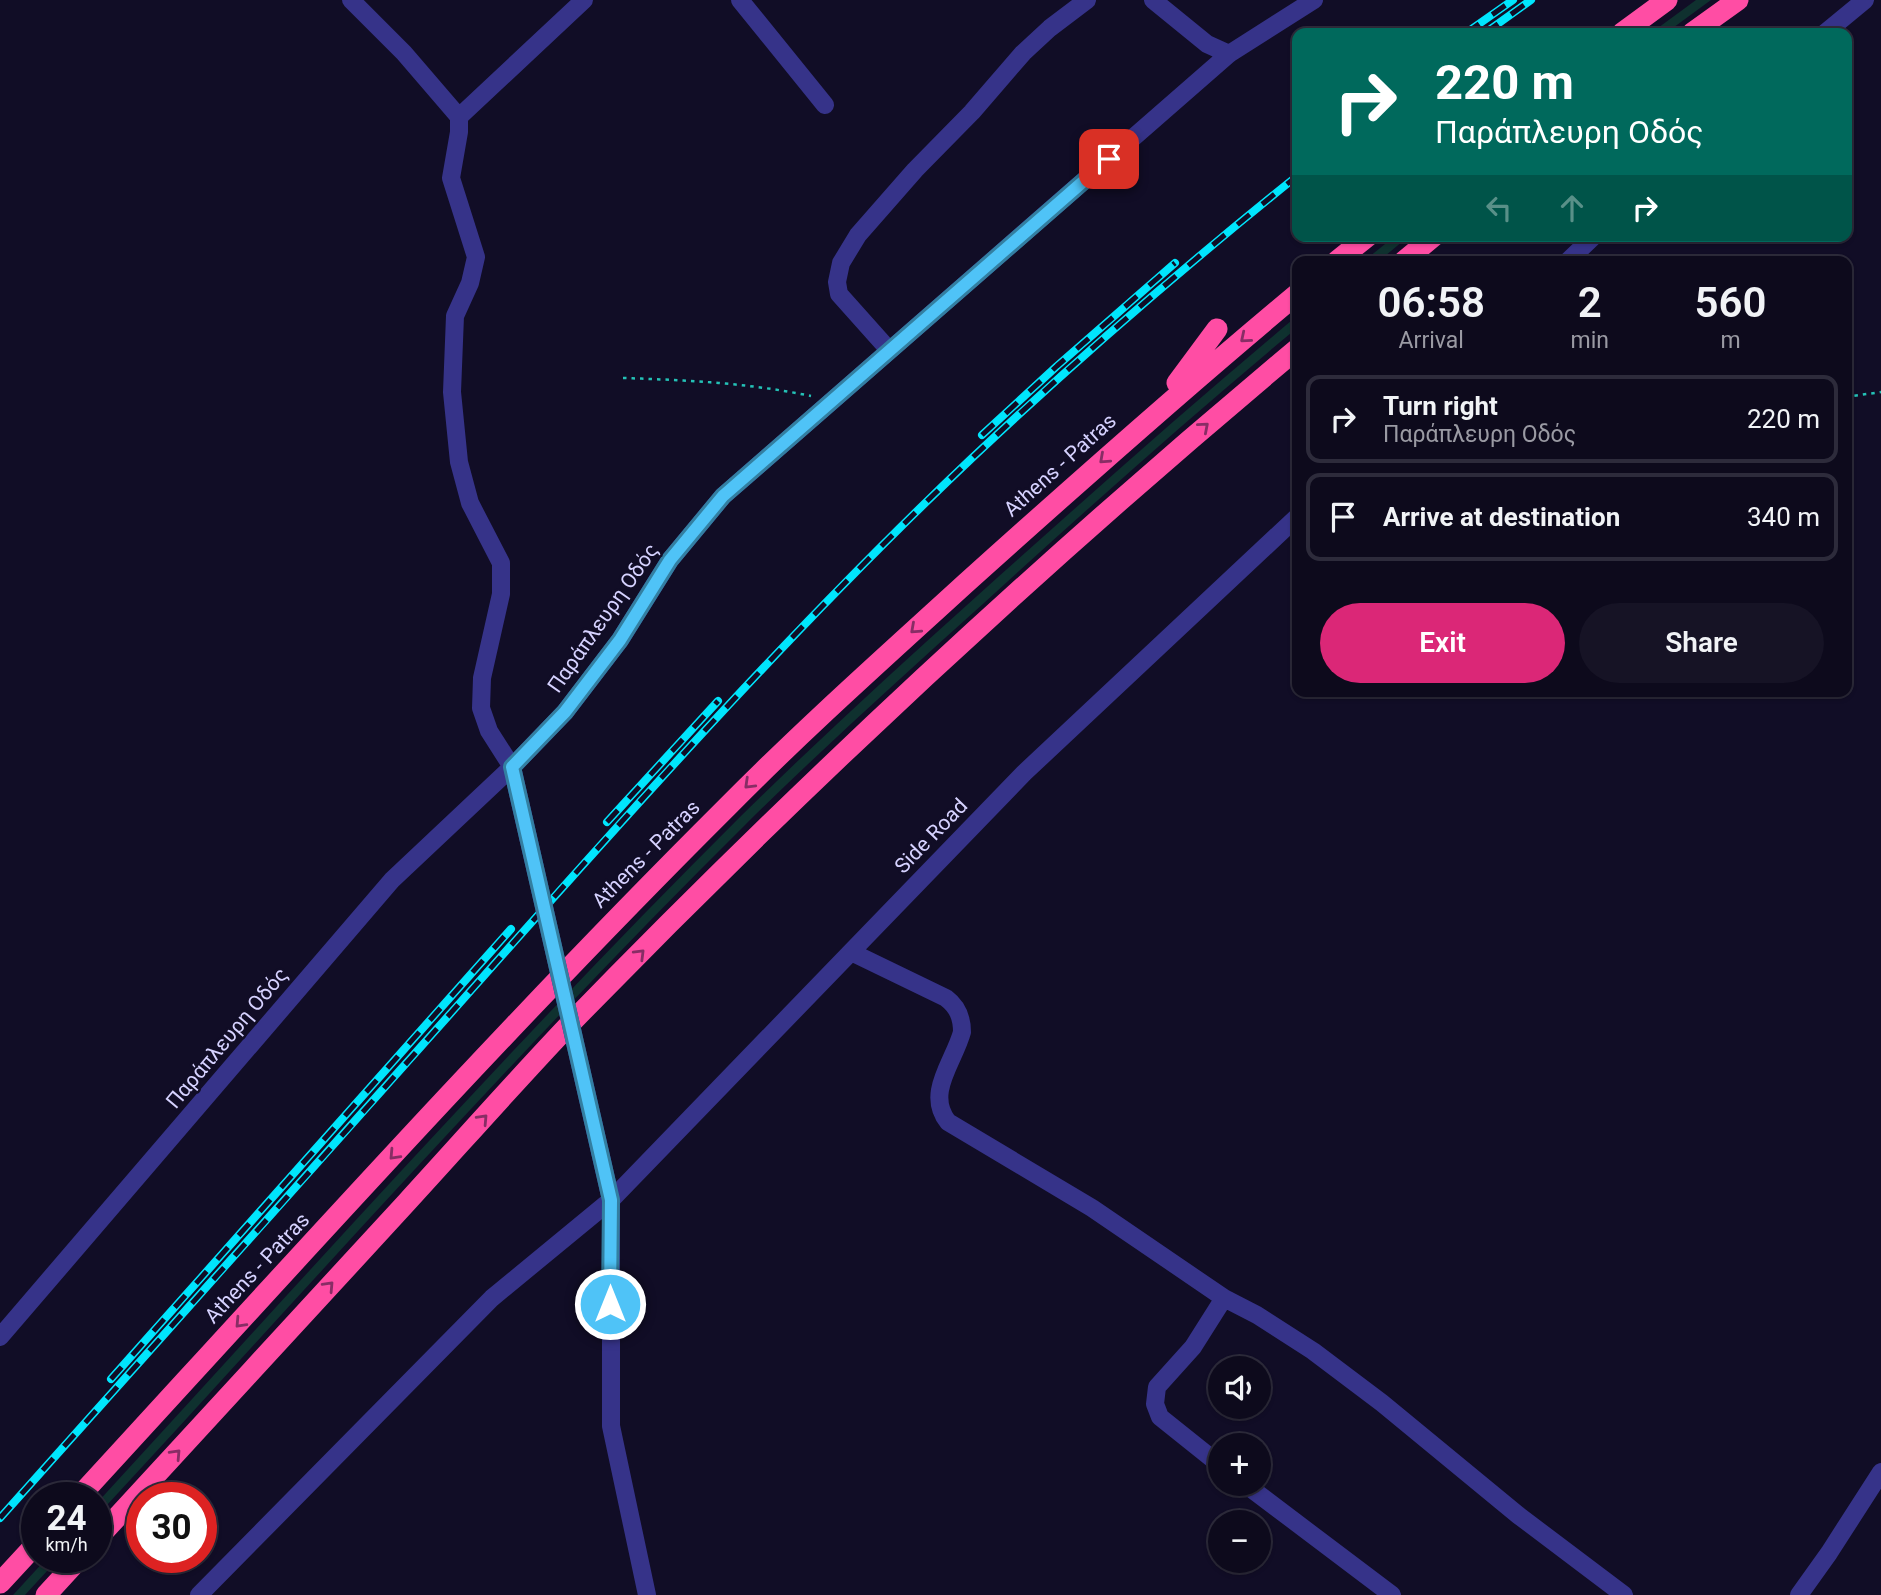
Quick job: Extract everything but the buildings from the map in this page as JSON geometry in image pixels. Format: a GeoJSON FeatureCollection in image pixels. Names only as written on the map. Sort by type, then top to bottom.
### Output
{"type":"FeatureCollection","features":[{"type":"Feature","properties":{"kind":"highway"},"geometry":{"type":"LineString","coordinates":[[1629,28],[1667,0]]}},
{"type":"Feature","properties":{"kind":"highway"},"geometry":{"type":"LineString","coordinates":[[1699,28],[1738,0]]}},
{"type":"Feature","properties":{"kind":"highway"},"geometry":{"type":"LineString","coordinates":[[1343,256],[1361,242]]}},
{"type":"Feature","properties":{"kind":"highway"},"geometry":{"type":"LineString","coordinates":[[1410,256],[1427,242]]}},
{"type":"Feature","properties":{"kind":"highway","name":"Athens - Patras"},"geometry":{"type":"LineString","coordinates":[[93,1482],[539,997],[726,807],[869,670],[1155,413],[1292,298]]}},
{"type":"Feature","properties":{"kind":"highway"},"geometry":{"type":"LineString","coordinates":[[1155,413],[1217,330]]}},
{"type":"Feature","properties":{"kind":"highway"},"geometry":{"type":"LineString","coordinates":[[112,1523],[566,1029],[755,838],[898,700],[1086,530],[1292,353]]}},
{"type":"Feature","properties":{"kind":"highway"},"geometry":{"type":"LineString","coordinates":[[0,1584],[21,1561]]}},
{"type":"Feature","properties":{"kind":"highway"},"geometry":{"type":"LineString","coordinates":[[46,1595],[66,1573]]}},
{"type":"Feature","properties":{"kind":"street"},"geometry":{"type":"LineString","coordinates":[[351,0],[404,53],[459,117]]}},
{"type":"Feature","properties":{"kind":"street"},"geometry":{"type":"LineString","coordinates":[[584,0],[459,117],[451,178],[476,257],[470,283],[455,316],[452,392],[459,462],[470,503],[501,563],[501,594],[482,678],[481,708],[489,731],[512,767],[611,1200],[611,1426],[647,1595]]}},
{"type":"Feature","properties":{"kind":"street"},"geometry":{"type":"LineString","coordinates":[[740,0],[825,105]]}},
{"type":"Feature","properties":{"kind":"street"},"geometry":{"type":"LineString","coordinates":[[889,350],[839,294],[836,282],[841,263],[858,235],[1023,54],[1050,28],[1087,0]]}},
{"type":"Feature","properties":{"kind":"street"},"geometry":{"type":"LineString","coordinates":[[1153,0],[1207,44],[1229,54]]}},
{"type":"Feature","properties":{"kind":"street","name":"Παράπλευρη Οδός"},"geometry":{"type":"LineString","coordinates":[[0,1337],[392,880],[512,767],[565,712],[620,640],[670,560],[723,496],[1229,54],[1314,0]]}},
{"type":"Feature","properties":{"kind":"street"},"geometry":{"type":"LineString","coordinates":[[1831,28],[1865,0]]}},
{"type":"Feature","properties":{"kind":"street"},"geometry":{"type":"LineString","coordinates":[[1573,256],[1588,242]]}},
{"type":"Feature","properties":{"kind":"street","name":"Side Road"},"geometry":{"type":"LineString","coordinates":[[199,1595],[492,1297],[611,1200],[1024,773],[1292,522]]}},
{"type":"Feature","properties":{"kind":"street"},"geometry":{"type":"LineString","coordinates":[[851,952],[946,998],[957,1008],[962,1032],[938,1093],[939,1108],[948,1122],[1092,1208],[1224,1298],[1257,1315],[1322,1357],[1518,1515],[1625,1595]]}},
{"type":"Feature","properties":{"kind":"street"},"geometry":{"type":"LineString","coordinates":[[1208,1455],[1160,1417],[1155,1404],[1157,1387],[1193,1347],[1224,1298]]}},
{"type":"Feature","properties":{"kind":"street"},"geometry":{"type":"LineString","coordinates":[[1799,1595],[1881,1472]]}},
{"type":"Feature","properties":{"kind":"street"},"geometry":{"type":"LineString","coordinates":[[1261,1496],[1392,1595]]}},
{"type":"Feature","properties":{"kind":"path"},"geometry":{"type":"LineString","coordinates":[[623,378],[684,380],[776,389],[832,400]]}},
{"type":"Feature","properties":{"kind":"path"},"geometry":{"type":"LineString","coordinates":[[1852,396],[1881,392]]}},
{"type":"Feature","properties":{"kind":"green space"},"geometry":{"type":"Polygon","coordinates":[[[1696,0],[1711,0],[1673,28],[1658,28],[1696,0]]]}},
{"type":"Feature","properties":{"kind":"green space"},"geometry":{"type":"Polygon","coordinates":[[[1388,242],[1402,242],[1385,256],[1370,256],[1388,242]]]}},
{"type":"Feature","properties":{"kind":"green space"},"geometry":{"type":"Polygon","coordinates":[[[1292,320],[1292,332],[1061,533],[864,712],[747,823],[499,1079],[112,1500],[112,1487],[576,985],[741,816],[858,704],[1292,320]]]}},
{"type":"Feature","properties":{"kind":"green space"},"geometry":{"type":"Polygon","coordinates":[[[33,1573],[45,1573],[25,1595],[13,1595],[33,1573]]]}},
{"type":"Feature","properties":{"kind":"railway"},"geometry":{"type":"LineString","coordinates":[[1473,28],[1513,0]]}},
{"type":"Feature","properties":{"kind":"railway"},"geometry":{"type":"LineString","coordinates":[[1492,28],[1531,0]]}},
{"type":"Feature","properties":{"kind":"railway"},"geometry":{"type":"LineString","coordinates":[[0,1518],[641,801],[836,592],[971,459],[1050,386],[1172,279],[1292,180]]}},
{"type":"Feature","properties":{"kind":"railway"},"geometry":{"type":"LineString","coordinates":[[982,435],[1175,263]]}},
{"type":"Feature","properties":{"kind":"railway"},"geometry":{"type":"LineString","coordinates":[[607,822],[718,701]]}},
{"type":"Feature","properties":{"kind":"railway"},"geometry":{"type":"LineString","coordinates":[[111,1379],[511,929]]}},
{"type":"Feature","properties":{"kind":"route"},"geometry":{"type":"LineString","coordinates":[[610,1304],[611,1200],[512,767],[565,712],[620,640],[670,560],[723,496],[1109,159]]}}]}
